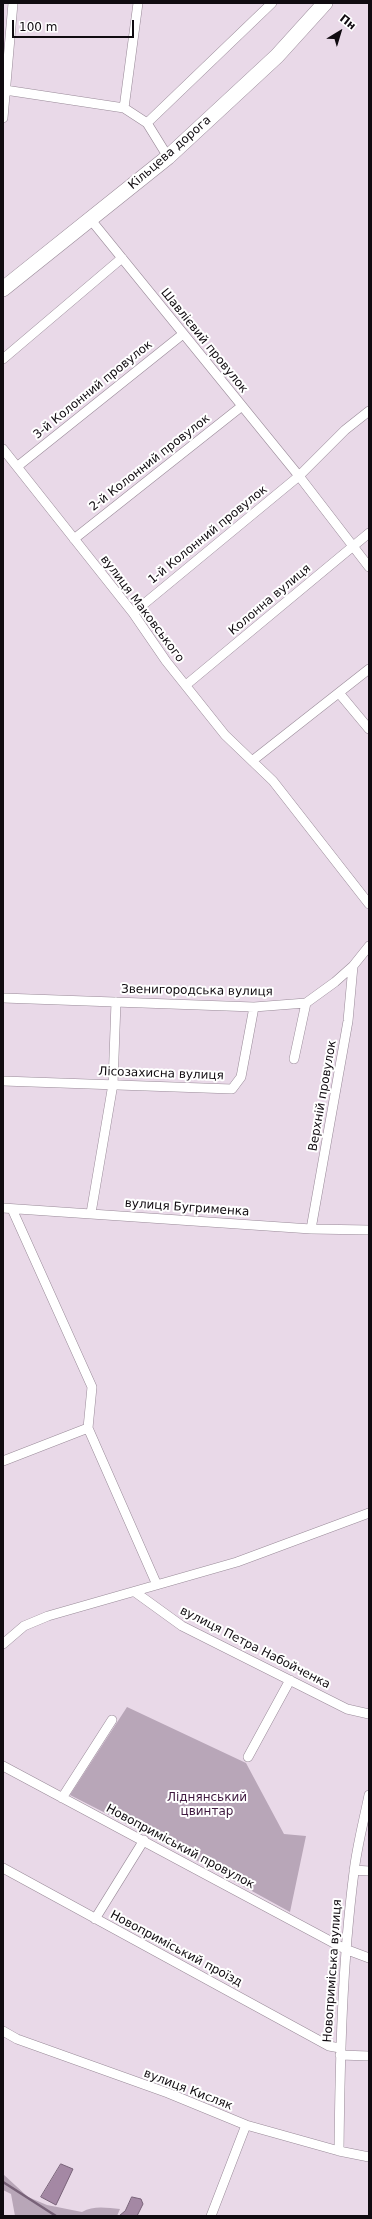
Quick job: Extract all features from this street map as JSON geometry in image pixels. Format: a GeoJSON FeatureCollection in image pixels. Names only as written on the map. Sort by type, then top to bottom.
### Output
{"type":"FeatureCollection","features":[{"type":"Feature","properties":{"kind":"highway","name":"Кільцева дорога"},"geometry":{"type":"LineString","coordinates":[[3,289],[168,157],[277,56],[325,3]]}},
{"type":"Feature","properties":{"kind":"street"},"geometry":{"type":"LineString","coordinates":[[3,118],[13,3]]}},
{"type":"Feature","properties":{"kind":"street"},"geometry":{"type":"LineString","coordinates":[[124,108],[138,3]]}},
{"type":"Feature","properties":{"kind":"street"},"geometry":{"type":"LineString","coordinates":[[147,123],[272,3]]}},
{"type":"Feature","properties":{"kind":"street"},"geometry":{"type":"LineString","coordinates":[[5,90],[124,108],[147,123],[168,157]]}},
{"type":"Feature","properties":{"kind":"street","name":"Шавлієвий провулок"},"geometry":{"type":"LineString","coordinates":[[91,220],[299,476],[369,567]]}},
{"type":"Feature","properties":{"kind":"street"},"geometry":{"type":"LineString","coordinates":[[3,359],[122,258]]}},
{"type":"Feature","properties":{"kind":"street","name":"3-й Колонний провулок"},"geometry":{"type":"LineString","coordinates":[[18,466],[183,334]]}},
{"type":"Feature","properties":{"kind":"street","name":"2-й Колонний провулок"},"geometry":{"type":"LineString","coordinates":[[74,539],[242,406]]}},
{"type":"Feature","properties":{"kind":"street"},"geometry":{"type":"LineString","coordinates":[[299,476],[345,430],[369,411]]}},
{"type":"Feature","properties":{"kind":"street","name":"вулиця Маковського"},"geometry":{"type":"LineString","coordinates":[[3,448],[133,613],[166,661],[225,735],[273,781],[369,904]]}},
{"type":"Feature","properties":{"kind":"street","name":"1-й Колонний провулок"},"geometry":{"type":"LineString","coordinates":[[133,613],[299,476]]}},
{"type":"Feature","properties":{"kind":"street","name":"Колонна вулиця"},"geometry":{"type":"LineString","coordinates":[[186,685],[369,533]]}},
{"type":"Feature","properties":{"kind":"street"},"geometry":{"type":"LineString","coordinates":[[252,761],[369,669]]}},
{"type":"Feature","properties":{"kind":"street"},"geometry":{"type":"LineString","coordinates":[[339,693],[369,729]]}},
{"type":"Feature","properties":{"kind":"street"},"geometry":{"type":"LineString","coordinates":[[294,1059],[306,1003],[335,982],[352,966],[369,946]]}},
{"type":"Feature","properties":{"kind":"street","name":"Верхній провулок"},"geometry":{"type":"LineString","coordinates":[[311,1229],[348,1021],[352,966]]}},
{"type":"Feature","properties":{"kind":"street","name":"Звенигородська вулиця"},"geometry":{"type":"LineString","coordinates":[[3,998],[254,1007],[306,1003]]}},
{"type":"Feature","properties":{"kind":"street"},"geometry":{"type":"LineString","coordinates":[[91,1213],[113,1084],[116,1002]]}},
{"type":"Feature","properties":{"kind":"street","name":"Лісозахисна вулиця"},"geometry":{"type":"LineString","coordinates":[[3,1081],[232,1088],[240,1078],[254,1007]]}},
{"type":"Feature","properties":{"kind":"street"},"geometry":{"type":"LineString","coordinates":[[8,1208],[92,1387],[88,1428],[157,1585]]}},
{"type":"Feature","properties":{"kind":"street","name":"вулиця Бугрименка"},"geometry":{"type":"LineString","coordinates":[[8,1208],[311,1229],[369,1230]]}},
{"type":"Feature","properties":{"kind":"street"},"geometry":{"type":"LineString","coordinates":[[3,1461],[88,1428]]}},
{"type":"Feature","properties":{"kind":"street"},"geometry":{"type":"LineString","coordinates":[[3,1644],[24,1626],[48,1616],[236,1562],[369,1513]]}},
{"type":"Feature","properties":{"kind":"street","name":"вулиця Петра Набойченка"},"geometry":{"type":"LineString","coordinates":[[135,1592],[182,1626],[347,1709],[369,1714]]}},
{"type":"Feature","properties":{"kind":"street"},"geometry":{"type":"LineString","coordinates":[[248,1757],[290,1680]]}},
{"type":"Feature","properties":{"kind":"street"},"geometry":{"type":"LineString","coordinates":[[62,1798],[112,1720]]}},
{"type":"Feature","properties":{"kind":"street","name":"Новоприміський провулок"},"geometry":{"type":"LineString","coordinates":[[3,1766],[144,1840],[345,1949],[369,1958]]}},
{"type":"Feature","properties":{"kind":"street","name":"Новоприміська вулиця"},"geometry":{"type":"LineString","coordinates":[[339,2151],[340,2052],[345,1949],[354,1870],[369,1795]]}},
{"type":"Feature","properties":{"kind":"street"},"geometry":{"type":"LineString","coordinates":[[95,1919],[144,1840]]}},
{"type":"Feature","properties":{"kind":"street","name":"Новоприміський проїзд"},"geometry":{"type":"LineString","coordinates":[[3,1868],[340,2052],[369,2056]]}},
{"type":"Feature","properties":{"kind":"street"},"geometry":{"type":"LineString","coordinates":[[354,1870],[369,1871]]}},
{"type":"Feature","properties":{"kind":"street","name":"вулиця Кисляк"},"geometry":{"type":"LineString","coordinates":[[3,2031],[17,2038],[168,2093],[246,2125],[339,2151],[369,2157]]}},
{"type":"Feature","properties":{"kind":"street"},"geometry":{"type":"LineString","coordinates":[[211,2216],[246,2125]]}},
{"type":"Feature","properties":{"kind":"green space","name":"Ліднянський цвинтар"},"geometry":{"type":"Polygon","coordinates":[[[127,1707],[246,1763],[284,1834],[306,1836],[290,1912],[172,1847],[70,1795],[127,1707]]]}},
{"type":"Feature","properties":{"kind":"green space"},"geometry":{"type":"Polygon","coordinates":[[[3,2174],[28,2197],[47,2205],[82,2212],[91,2208],[120,2209],[117,2216],[15,2216],[11,2194],[3,2190],[3,2174]]]}},
{"type":"Feature","properties":{"kind":"shaded area"},"geometry":{"type":"Polygon","coordinates":[[[61,2164],[73,2169],[56,2205],[41,2197],[61,2164]]]}},
{"type":"Feature","properties":{"kind":"shaded area"},"geometry":{"type":"Polygon","coordinates":[[[132,2197],[141,2199],[143,2204],[137,2216],[119,2216],[125,2211],[132,2197]]]}},
{"type":"Feature","properties":{"kind":"waterway"},"geometry":{"type":"LineString","coordinates":[[3,2182],[56,2216]]}}]}
